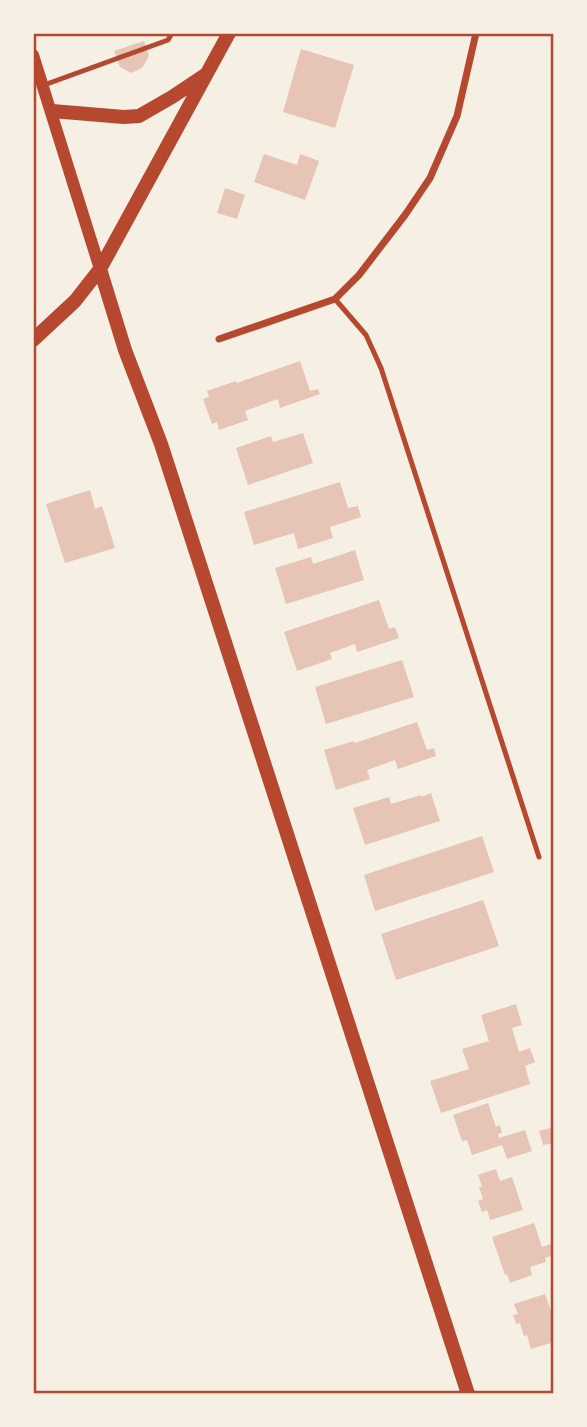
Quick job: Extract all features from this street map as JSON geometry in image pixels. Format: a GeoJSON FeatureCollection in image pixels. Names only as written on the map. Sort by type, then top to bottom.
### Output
{"type":"FeatureCollection","features":[{"type":"Feature","properties":{"kind":"main road"},"geometry":{"type":"LineString","coordinates":[[33,340],[75,301],[100,269],[209,72],[227,34]]}},
{"type":"Feature","properties":{"kind":"main road"},"geometry":{"type":"LineString","coordinates":[[52,111],[139,116],[209,72]]}},
{"type":"Feature","properties":{"kind":"main road"},"geometry":{"type":"LineString","coordinates":[[100,269],[125,350],[161,444],[468,1394]]}},
{"type":"Feature","properties":{"kind":"street"},"geometry":{"type":"LineString","coordinates":[[219,340],[335,299],[359,275],[430,178],[457,116],[475,33]]}},
{"type":"Feature","properties":{"kind":"street"},"geometry":{"type":"LineString","coordinates":[[33,55],[100,269]]}},
{"type":"Feature","properties":{"kind":"lane"},"geometry":{"type":"LineString","coordinates":[[44,85],[169,40],[172,33]]}},
{"type":"Feature","properties":{"kind":"lane"},"geometry":{"type":"LineString","coordinates":[[335,299],[366,335],[382,369],[539,857]]}},
{"type":"Feature","properties":{"kind":"building"},"geometry":{"type":"Polygon","coordinates":[[[144,41],[149,56],[142,68],[131,73],[120,67],[114,51],[144,41]]]}},
{"type":"Feature","properties":{"kind":"building"},"geometry":{"type":"Polygon","coordinates":[[[301,49],[354,65],[335,128],[283,112],[301,49]]]}},
{"type":"Feature","properties":{"kind":"building"},"geometry":{"type":"Polygon","coordinates":[[[264,154],[297,165],[300,154],[319,161],[305,200],[254,182],[264,154]]]}},
{"type":"Feature","properties":{"kind":"building"},"geometry":{"type":"Polygon","coordinates":[[[225,188],[245,195],[237,219],[217,213],[225,188]]]}},
{"type":"Feature","properties":{"kind":"building"},"geometry":{"type":"Polygon","coordinates":[[[300,361],[310,391],[318,389],[320,394],[280,408],[278,399],[245,411],[248,420],[219,430],[217,422],[212,424],[203,399],[209,397],[207,391],[300,361]]]}},
{"type":"Feature","properties":{"kind":"building"},"geometry":{"type":"Polygon","coordinates":[[[303,433],[313,463],[248,485],[236,448],[271,436],[273,442],[303,433]]]}},
{"type":"Feature","properties":{"kind":"building"},"geometry":{"type":"Polygon","coordinates":[[[340,482],[348,508],[358,506],[361,517],[330,527],[333,538],[298,549],[294,533],[254,545],[244,512],[340,482]]]}},
{"type":"Feature","properties":{"kind":"building"},"geometry":{"type":"Polygon","coordinates":[[[90,490],[95,509],[102,506],[115,548],[65,563],[46,504],[90,490]]]}},
{"type":"Feature","properties":{"kind":"building"},"geometry":{"type":"Polygon","coordinates":[[[355,550],[364,580],[286,604],[275,568],[311,557],[313,564],[355,550]]]}},
{"type":"Feature","properties":{"kind":"building"},"geometry":{"type":"Polygon","coordinates":[[[379,600],[389,629],[395,627],[399,638],[357,652],[355,644],[330,653],[332,659],[297,671],[284,632],[379,600]]]}},
{"type":"Feature","properties":{"kind":"building"},"geometry":{"type":"Polygon","coordinates":[[[402,660],[414,697],[326,724],[315,687],[402,660]]]}},
{"type":"Feature","properties":{"kind":"building"},"geometry":{"type":"Polygon","coordinates":[[[417,722],[427,750],[434,748],[436,756],[398,769],[395,760],[367,770],[370,779],[336,790],[324,750],[354,741],[355,743],[417,722]]]}},
{"type":"Feature","properties":{"kind":"building"},"geometry":{"type":"Polygon","coordinates":[[[431,793],[440,821],[365,845],[353,808],[389,797],[391,804],[431,793]]]}},
{"type":"Feature","properties":{"kind":"building"},"geometry":{"type":"Polygon","coordinates":[[[482,836],[494,872],[375,911],[364,875],[482,836]]]}},
{"type":"Feature","properties":{"kind":"building"},"geometry":{"type":"Polygon","coordinates":[[[483,900],[499,946],[396,980],[381,934],[483,900]]]}},
{"type":"Feature","properties":{"kind":"building"},"geometry":{"type":"Polygon","coordinates":[[[516,1004],[522,1025],[512,1028],[519,1052],[530,1048],[535,1062],[525,1066],[530,1084],[441,1113],[430,1081],[469,1069],[462,1049],[489,1041],[481,1015],[516,1004]]]}},
{"type":"Feature","properties":{"kind":"building"},"geometry":{"type":"Polygon","coordinates":[[[488,1103],[496,1127],[500,1125],[502,1133],[498,1134],[499,1138],[525,1130],[532,1151],[507,1159],[502,1145],[472,1155],[467,1140],[462,1141],[453,1115],[488,1103]]]}},
{"type":"Feature","properties":{"kind":"building"},"geometry":{"type":"Polygon","coordinates":[[[554,1127],[554,1143],[543,1145],[539,1131],[554,1127]]]}},
{"type":"Feature","properties":{"kind":"building"},"geometry":{"type":"Polygon","coordinates":[[[496,1169],[500,1181],[512,1177],[523,1210],[490,1220],[487,1210],[482,1212],[478,1201],[483,1199],[478,1175],[496,1169]]]}},
{"type":"Feature","properties":{"kind":"building"},"geometry":{"type":"Polygon","coordinates":[[[534,1223],[542,1247],[551,1244],[554,1255],[545,1258],[546,1262],[530,1267],[532,1275],[510,1283],[492,1237],[534,1223]]]}},
{"type":"Feature","properties":{"kind":"building"},"geometry":{"type":"Polygon","coordinates":[[[545,1294],[551,1311],[554,1310],[554,1342],[531,1349],[520,1323],[516,1324],[513,1315],[518,1314],[514,1304],[545,1294]]]}}]}
